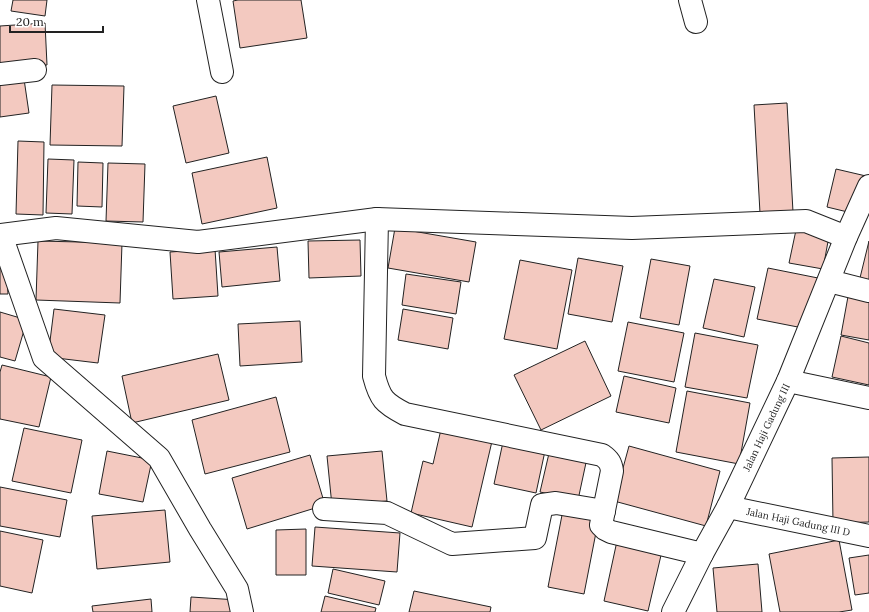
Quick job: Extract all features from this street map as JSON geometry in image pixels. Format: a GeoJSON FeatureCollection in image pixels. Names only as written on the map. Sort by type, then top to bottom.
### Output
{"type":"FeatureCollection","features":[{"type":"Feature","properties":{"kind":"street"},"geometry":{"type":"LineString","coordinates":[[208,0],[222,72]]}},
{"type":"Feature","properties":{"kind":"street"},"geometry":{"type":"LineString","coordinates":[[690,0],[696,22]]}},
{"type":"Feature","properties":{"kind":"street"},"geometry":{"type":"LineString","coordinates":[[0,74],[35,70]]}},
{"type":"Feature","properties":{"kind":"street","name":"Jalan Haji Gadung III"},"geometry":{"type":"LineString","coordinates":[[673,612],[702,554],[728,507],[788,381],[846,237],[869,186]]}},
{"type":"Feature","properties":{"kind":"street"},"geometry":{"type":"LineString","coordinates":[[242,612],[237,589],[159,458],[44,358],[1,235],[56,228],[198,242],[377,219],[632,228],[806,221],[846,237]]}},
{"type":"Feature","properties":{"kind":"street"},"geometry":{"type":"LineString","coordinates":[[377,219],[374,376],[379,393],[390,406],[405,414],[602,455],[608,459],[612,471],[601,525],[605,529],[611,532],[702,554]]}},
{"type":"Feature","properties":{"kind":"street"},"geometry":{"type":"LineString","coordinates":[[829,281],[869,291]]}},
{"type":"Feature","properties":{"kind":"street"},"geometry":{"type":"LineString","coordinates":[[788,381],[869,398]]}},
{"type":"Feature","properties":{"kind":"street"},"geometry":{"type":"LineString","coordinates":[[324,509],[387,513],[452,544],[535,538],[542,505],[556,503],[604,511]]}},
{"type":"Feature","properties":{"kind":"street","name":"Jalan Haji Gadung III D"},"geometry":{"type":"LineString","coordinates":[[728,507],[869,536]]}},
{"type":"Feature","properties":{"kind":"building"},"geometry":{"type":"Polygon","coordinates":[[[13,0],[47,0],[45,16],[11,11],[13,0]]]}},
{"type":"Feature","properties":{"kind":"building"},"geometry":{"type":"Polygon","coordinates":[[[301,0],[307,38],[240,48],[233,1],[301,0]]]}},
{"type":"Feature","properties":{"kind":"building"},"geometry":{"type":"Polygon","coordinates":[[[45,23],[47,65],[0,68],[0,26],[45,23]]]}},
{"type":"Feature","properties":{"kind":"building"},"geometry":{"type":"Polygon","coordinates":[[[24,79],[29,113],[0,117],[0,82],[24,79]]]}},
{"type":"Feature","properties":{"kind":"building"},"geometry":{"type":"Polygon","coordinates":[[[52,85],[124,86],[122,146],[50,145],[52,85]]]}},
{"type":"Feature","properties":{"kind":"building"},"geometry":{"type":"Polygon","coordinates":[[[216,96],[229,153],[186,163],[173,106],[216,96]]]}},
{"type":"Feature","properties":{"kind":"building"},"geometry":{"type":"Polygon","coordinates":[[[787,103],[793,212],[760,213],[754,105],[787,103]]]}},
{"type":"Feature","properties":{"kind":"building"},"geometry":{"type":"Polygon","coordinates":[[[18,141],[44,142],[43,215],[16,214],[18,141]]]}},
{"type":"Feature","properties":{"kind":"building"},"geometry":{"type":"Polygon","coordinates":[[[267,157],[277,208],[202,224],[192,173],[267,157]]]}},
{"type":"Feature","properties":{"kind":"building"},"geometry":{"type":"Polygon","coordinates":[[[48,159],[74,160],[72,214],[46,213],[48,159]]]}},
{"type":"Feature","properties":{"kind":"building"},"geometry":{"type":"Polygon","coordinates":[[[78,162],[103,163],[102,207],[77,206],[78,162]]]}},
{"type":"Feature","properties":{"kind":"building"},"geometry":{"type":"Polygon","coordinates":[[[108,163],[145,164],[143,222],[106,221],[108,163]]]}},
{"type":"Feature","properties":{"kind":"building"},"geometry":{"type":"Polygon","coordinates":[[[836,169],[866,176],[856,214],[827,207],[836,169]]]}},
{"type":"Feature","properties":{"kind":"building"},"geometry":{"type":"Polygon","coordinates":[[[395,228],[476,242],[469,282],[388,268],[395,228]]]}},
{"type":"Feature","properties":{"kind":"building"},"geometry":{"type":"Polygon","coordinates":[[[796,230],[829,236],[823,269],[789,263],[796,230]]]}},
{"type":"Feature","properties":{"kind":"building"},"geometry":{"type":"Polygon","coordinates":[[[360,240],[361,276],[309,278],[308,241],[360,240]]]}},
{"type":"Feature","properties":{"kind":"building"},"geometry":{"type":"Polygon","coordinates":[[[38,241],[122,243],[120,303],[36,300],[38,241]]]}},
{"type":"Feature","properties":{"kind":"building"},"geometry":{"type":"Polygon","coordinates":[[[869,241],[869,284],[859,282],[869,241]]]}},
{"type":"Feature","properties":{"kind":"building"},"geometry":{"type":"Polygon","coordinates":[[[277,247],[280,281],[222,287],[219,252],[277,247]]]}},
{"type":"Feature","properties":{"kind":"building"},"geometry":{"type":"Polygon","coordinates":[[[5,248],[8,294],[0,294],[0,249],[5,248]]]}},
{"type":"Feature","properties":{"kind":"building"},"geometry":{"type":"Polygon","coordinates":[[[215,249],[218,296],[173,299],[170,252],[215,249]]]}},
{"type":"Feature","properties":{"kind":"building"},"geometry":{"type":"Polygon","coordinates":[[[578,258],[623,266],[612,322],[568,314],[578,258]]]}},
{"type":"Feature","properties":{"kind":"building"},"geometry":{"type":"Polygon","coordinates":[[[651,259],[690,266],[679,325],[640,318],[651,259]]]}},
{"type":"Feature","properties":{"kind":"building"},"geometry":{"type":"Polygon","coordinates":[[[520,260],[572,270],[557,349],[504,339],[520,260]]]}},
{"type":"Feature","properties":{"kind":"building"},"geometry":{"type":"Polygon","coordinates":[[[768,268],[818,278],[808,329],[757,319],[768,268]]]}},
{"type":"Feature","properties":{"kind":"building"},"geometry":{"type":"Polygon","coordinates":[[[406,274],[461,282],[456,314],[402,305],[406,274]]]}},
{"type":"Feature","properties":{"kind":"building"},"geometry":{"type":"Polygon","coordinates":[[[714,279],[755,287],[744,337],[703,328],[714,279]]]}},
{"type":"Feature","properties":{"kind":"building"},"geometry":{"type":"Polygon","coordinates":[[[849,291],[869,294],[869,340],[841,335],[849,291]]]}},
{"type":"Feature","properties":{"kind":"building"},"geometry":{"type":"Polygon","coordinates":[[[54,309],[105,315],[98,363],[48,357],[54,309]]]}},
{"type":"Feature","properties":{"kind":"building"},"geometry":{"type":"Polygon","coordinates":[[[403,309],[453,318],[448,349],[398,340],[403,309]]]}},
{"type":"Feature","properties":{"kind":"building"},"geometry":{"type":"Polygon","coordinates":[[[0,312],[27,320],[15,361],[0,357],[0,312]]]}},
{"type":"Feature","properties":{"kind":"building"},"geometry":{"type":"Polygon","coordinates":[[[300,321],[302,362],[240,366],[238,324],[300,321]]]}},
{"type":"Feature","properties":{"kind":"building"},"geometry":{"type":"Polygon","coordinates":[[[628,322],[684,333],[674,382],[618,371],[628,322]]]}},
{"type":"Feature","properties":{"kind":"building"},"geometry":{"type":"Polygon","coordinates":[[[695,333],[758,345],[747,398],[685,387],[695,333]]]}},
{"type":"Feature","properties":{"kind":"building"},"geometry":{"type":"Polygon","coordinates":[[[841,336],[869,343],[869,385],[832,377],[841,336]]]}},
{"type":"Feature","properties":{"kind":"building"},"geometry":{"type":"Polygon","coordinates":[[[585,341],[611,396],[541,430],[514,375],[585,341]]]}},
{"type":"Feature","properties":{"kind":"building"},"geometry":{"type":"Polygon","coordinates":[[[218,354],[229,400],[132,423],[122,376],[218,354]]]}},
{"type":"Feature","properties":{"kind":"building"},"geometry":{"type":"Polygon","coordinates":[[[2,365],[51,377],[39,427],[0,419],[0,372],[2,365]]]}},
{"type":"Feature","properties":{"kind":"building"},"geometry":{"type":"Polygon","coordinates":[[[624,376],[676,388],[669,423],[616,412],[624,376]]]}},
{"type":"Feature","properties":{"kind":"building"},"geometry":{"type":"Polygon","coordinates":[[[687,391],[750,403],[739,464],[676,452],[687,391]]]}},
{"type":"Feature","properties":{"kind":"building"},"geometry":{"type":"Polygon","coordinates":[[[276,397],[290,452],[205,474],[192,420],[276,397]]]}},
{"type":"Feature","properties":{"kind":"building"},"geometry":{"type":"Polygon","coordinates":[[[442,425],[493,437],[472,527],[411,513],[423,461],[433,464],[442,425]]]}},
{"type":"Feature","properties":{"kind":"building"},"geometry":{"type":"Polygon","coordinates":[[[24,428],[82,440],[71,493],[12,481],[24,428]]]}},
{"type":"Feature","properties":{"kind":"building"},"geometry":{"type":"Polygon","coordinates":[[[503,442],[545,451],[536,493],[494,484],[503,442]]]}},
{"type":"Feature","properties":{"kind":"building"},"geometry":{"type":"Polygon","coordinates":[[[629,446],[720,471],[706,526],[614,501],[629,446]]]}},
{"type":"Feature","properties":{"kind":"building"},"geometry":{"type":"Polygon","coordinates":[[[550,449],[587,458],[578,500],[540,492],[550,449]]]}},
{"type":"Feature","properties":{"kind":"building"},"geometry":{"type":"Polygon","coordinates":[[[107,451],[152,460],[143,502],[99,494],[107,451]]]}},
{"type":"Feature","properties":{"kind":"building"},"geometry":{"type":"Polygon","coordinates":[[[382,451],[387,501],[332,506],[327,456],[382,451]]]}},
{"type":"Feature","properties":{"kind":"building"},"geometry":{"type":"Polygon","coordinates":[[[310,455],[325,505],[247,529],[232,478],[310,455]]]}},
{"type":"Feature","properties":{"kind":"building"},"geometry":{"type":"Polygon","coordinates":[[[869,457],[869,522],[833,523],[832,458],[869,457]]]}},
{"type":"Feature","properties":{"kind":"building"},"geometry":{"type":"Polygon","coordinates":[[[0,487],[67,500],[60,537],[0,526],[0,487]]]}},
{"type":"Feature","properties":{"kind":"building"},"geometry":{"type":"Polygon","coordinates":[[[165,510],[170,562],[97,569],[92,516],[165,510]]]}},
{"type":"Feature","properties":{"kind":"building"},"geometry":{"type":"Polygon","coordinates":[[[563,510],[599,517],[584,594],[548,587],[563,510]]]}},
{"type":"Feature","properties":{"kind":"building"},"geometry":{"type":"Polygon","coordinates":[[[315,527],[400,533],[397,572],[312,566],[315,527]]]}},
{"type":"Feature","properties":{"kind":"building"},"geometry":{"type":"Polygon","coordinates":[[[306,529],[306,575],[276,575],[276,530],[306,529]]]}},
{"type":"Feature","properties":{"kind":"building"},"geometry":{"type":"Polygon","coordinates":[[[0,531],[43,540],[32,593],[0,586],[0,531]]]}},
{"type":"Feature","properties":{"kind":"building"},"geometry":{"type":"Polygon","coordinates":[[[839,540],[852,610],[839,612],[780,612],[769,554],[839,540]]]}},
{"type":"Feature","properties":{"kind":"building"},"geometry":{"type":"Polygon","coordinates":[[[617,541],[662,551],[648,611],[604,601],[617,541]]]}},
{"type":"Feature","properties":{"kind":"building"},"geometry":{"type":"Polygon","coordinates":[[[869,555],[869,593],[855,595],[849,558],[869,555]]]}},
{"type":"Feature","properties":{"kind":"building"},"geometry":{"type":"Polygon","coordinates":[[[758,564],[762,612],[717,612],[713,568],[758,564]]]}},
{"type":"Feature","properties":{"kind":"building"},"geometry":{"type":"Polygon","coordinates":[[[333,569],[385,581],[379,605],[328,593],[333,569]]]}},
{"type":"Feature","properties":{"kind":"building"},"geometry":{"type":"Polygon","coordinates":[[[414,591],[491,607],[490,612],[409,612],[414,591]]]}},
{"type":"Feature","properties":{"kind":"building"},"geometry":{"type":"Polygon","coordinates":[[[325,596],[376,608],[375,612],[321,612],[325,596]]]}},
{"type":"Feature","properties":{"kind":"building"},"geometry":{"type":"Polygon","coordinates":[[[191,597],[238,600],[238,612],[190,612],[191,597]]]}},
{"type":"Feature","properties":{"kind":"building"},"geometry":{"type":"Polygon","coordinates":[[[151,599],[152,612],[93,612],[92,606],[151,599]]]}}]}
